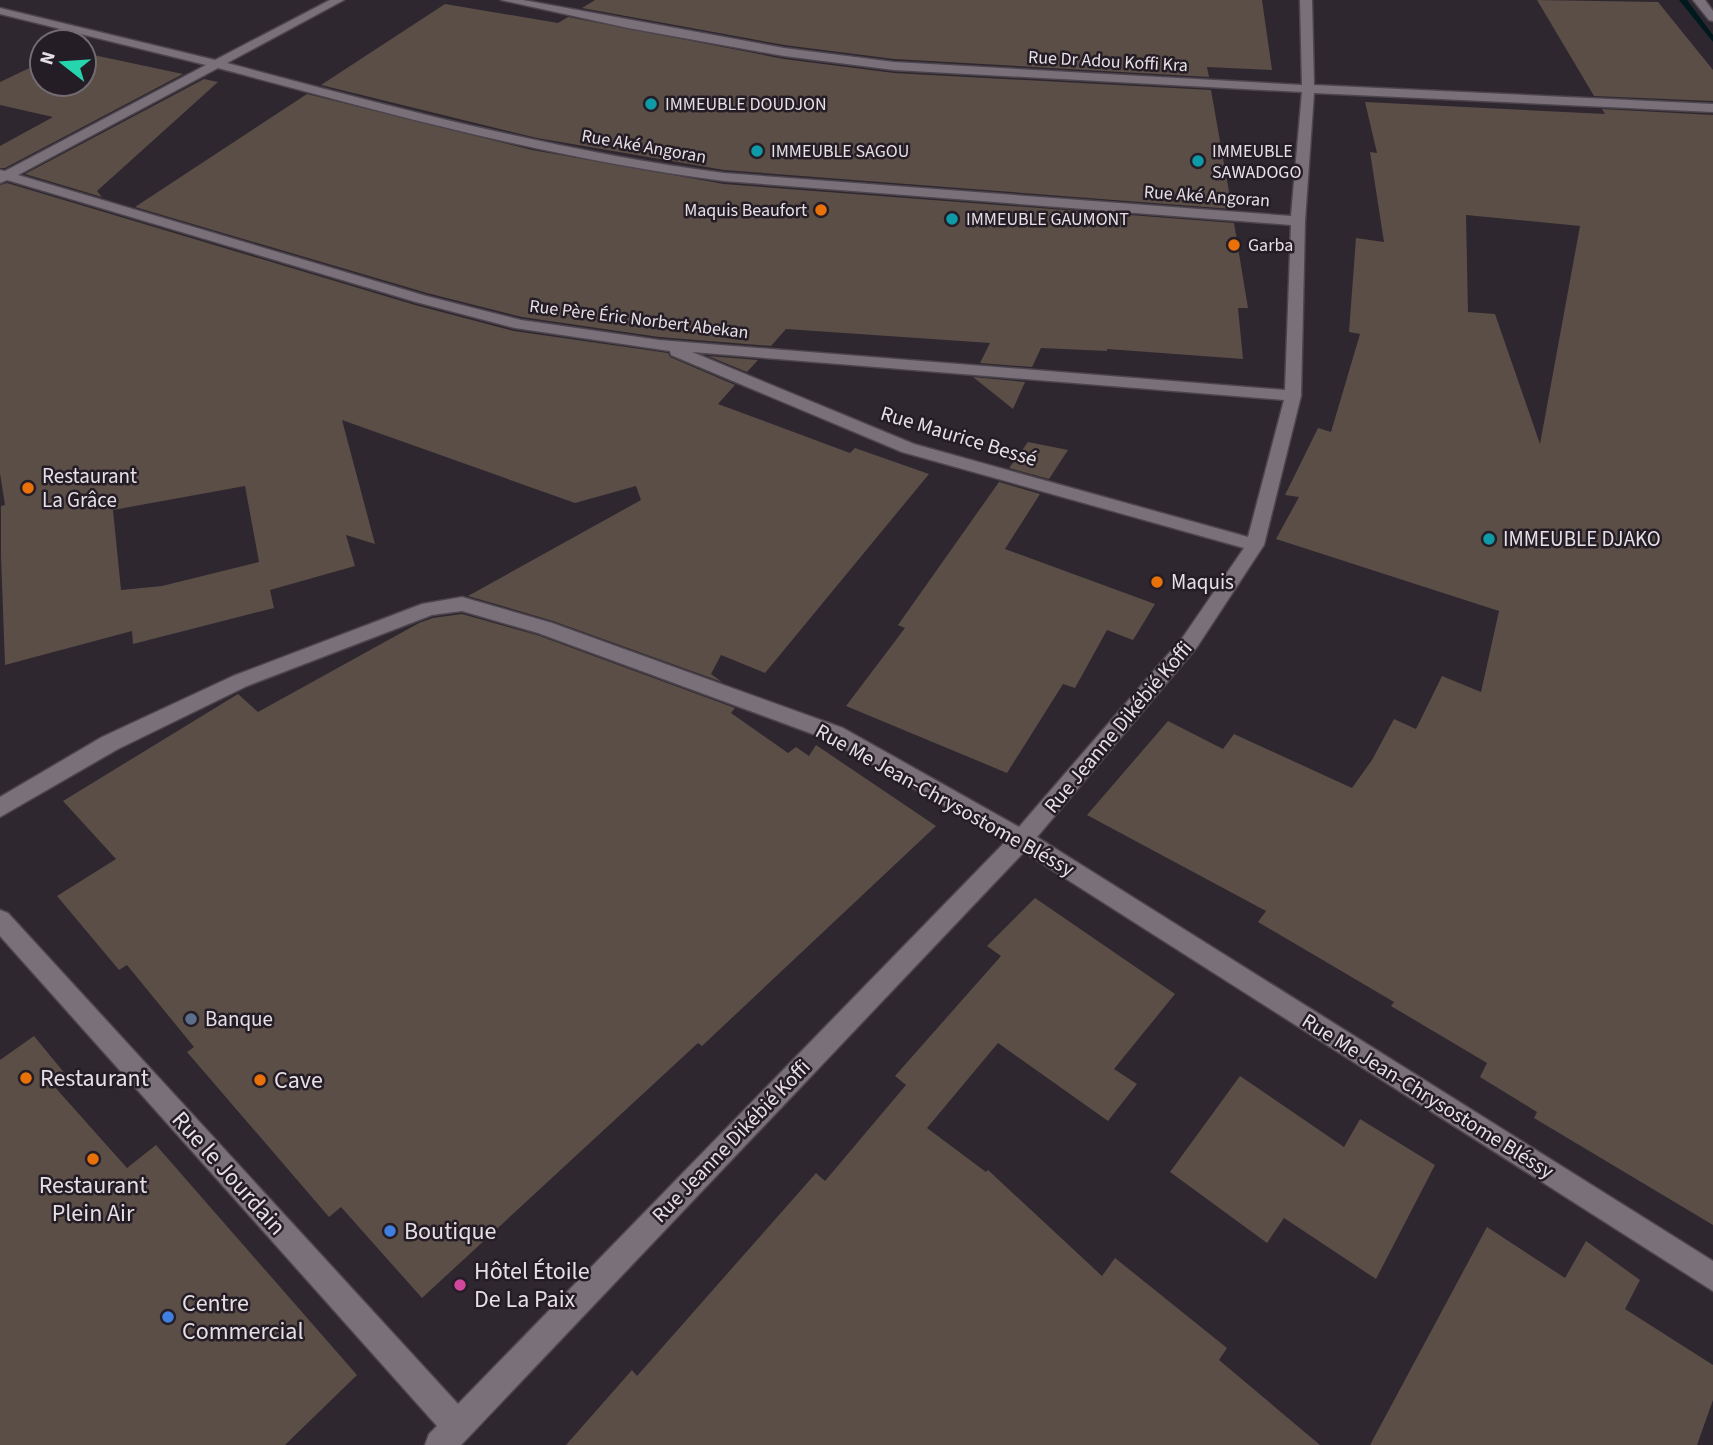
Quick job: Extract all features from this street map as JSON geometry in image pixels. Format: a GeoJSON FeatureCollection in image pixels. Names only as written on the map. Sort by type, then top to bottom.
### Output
{"type":"FeatureCollection","features":[{"type":"Feature","properties":{"kind":"street"},"geometry":{"type":"LineString","coordinates":[[2,176],[338,0]]}},
{"type":"Feature","properties":{"kind":"street","name":"Rue Dr Adou Koffi Kra"},"geometry":{"type":"LineString","coordinates":[[507,0],[695,37],[894,66],[1713,108]]}},
{"type":"Feature","properties":{"kind":"street","name":"Rue Jeanne Dikébié Koffi"},"geometry":{"type":"LineString","coordinates":[[449,1436],[1023,839],[1190,642],[1255,545],[1293,396],[1298,221],[1308,88],[1306,0]]}},
{"type":"Feature","properties":{"kind":"street"},"geometry":{"type":"LineString","coordinates":[[1699,0],[1713,18]]}},
{"type":"Feature","properties":{"kind":"street","name":"Rue Aké Angoran"},"geometry":{"type":"LineString","coordinates":[[0,11],[405,114],[651,168],[724,177],[1298,221]]}},
{"type":"Feature","properties":{"kind":"street","name":"Rue Père Éric Norbert Abekan"},"geometry":{"type":"LineString","coordinates":[[2,176],[320,267],[421,299],[520,325],[659,345],[1293,396]]}},
{"type":"Feature","properties":{"kind":"street","name":"Rue Maurice Bessé"},"geometry":{"type":"LineString","coordinates":[[659,345],[908,448],[1255,545]]}},
{"type":"Feature","properties":{"kind":"street","name":"Rue Me Jean-Chrysostome Bléssy"},"geometry":{"type":"LineString","coordinates":[[0,808],[110,743],[240,681],[429,609],[462,604],[545,628],[836,734],[1023,839],[1713,1277]]}},
{"type":"Feature","properties":{"kind":"street","name":"Rue le Jourdain"},"geometry":{"type":"LineString","coordinates":[[0,920],[449,1436]]}},
{"type":"Feature","properties":{"kind":"building"},"geometry":{"type":"Polygon","coordinates":[[[595,0],[1262,0],[1272,70],[1207,67],[1209,77],[894,59],[784,45],[582,8],[595,0]]]}},
{"type":"Feature","properties":{"kind":"building"},"geometry":{"type":"Polygon","coordinates":[[[1537,0],[1658,2],[1713,70],[1713,101],[1594,96],[1537,0]]]}},
{"type":"Feature","properties":{"kind":"building"},"geometry":{"type":"Polygon","coordinates":[[[445,4],[558,23],[568,17],[784,59],[894,73],[1211,90],[1232,209],[724,170],[537,138],[321,85],[445,4]]]}},
{"type":"Feature","properties":{"kind":"building"},"geometry":{"type":"Polygon","coordinates":[[[98,56],[183,74],[5,168],[0,168],[0,146],[53,117],[0,105],[0,82],[28,69],[28,98],[98,98],[98,56]]]}},
{"type":"Feature","properties":{"kind":"building"},"geometry":{"type":"Polygon","coordinates":[[[204,79],[218,82],[97,191],[102,197],[25,174],[204,79]]]}},
{"type":"Feature","properties":{"kind":"building"},"geometry":{"type":"Polygon","coordinates":[[[307,94],[532,150],[724,184],[1234,223],[1248,308],[1238,308],[1243,359],[1107,349],[1041,348],[1032,367],[980,363],[990,343],[786,329],[771,346],[659,337],[522,317],[427,293],[135,207],[307,94]]]}},
{"type":"Feature","properties":{"kind":"building"},"geometry":{"type":"Polygon","coordinates":[[[1365,102],[1605,114],[1602,109],[1713,115],[1713,1225],[1534,1118],[1537,1112],[1480,1077],[1487,1063],[1391,1006],[1394,1002],[1258,922],[1266,911],[1087,815],[1168,721],[1223,749],[1234,734],[1352,788],[1372,760],[1394,719],[1416,729],[1442,676],[1481,692],[1499,611],[1276,539],[1299,497],[1285,495],[1318,428],[1331,432],[1360,334],[1349,332],[1356,238],[1384,242],[1370,152],[1377,153],[1365,102]],[[1466,215],[1468,312],[1495,314],[1540,444],[1580,226],[1466,215]]]}},
{"type":"Feature","properties":{"kind":"building"},"geometry":{"type":"Polygon","coordinates":[[[7,183],[415,305],[514,331],[668,353],[670,357],[735,385],[718,404],[850,453],[855,448],[929,474],[765,673],[721,655],[711,674],[722,682],[553,621],[468,596],[641,500],[636,486],[575,503],[342,420],[375,544],[346,535],[355,566],[270,590],[274,608],[133,644],[132,631],[5,665],[1,506],[5,505],[0,473],[0,185],[7,183]],[[245,486],[113,510],[121,590],[162,586],[259,562],[245,486]]]}},
{"type":"Feature","properties":{"kind":"building"},"geometry":{"type":"Polygon","coordinates":[[[708,356],[758,360],[747,372],[708,356]]]}},
{"type":"Feature","properties":{"kind":"building"},"geometry":{"type":"Polygon","coordinates":[[[973,377],[1025,382],[1013,409],[973,377]]]}},
{"type":"Feature","properties":{"kind":"building"},"geometry":{"type":"Polygon","coordinates":[[[1028,442],[1068,450],[1049,479],[1009,468],[1028,442]]]}},
{"type":"Feature","properties":{"kind":"building"},"geometry":{"type":"Polygon","coordinates":[[[999,482],[1040,494],[1005,549],[1155,604],[1133,640],[1107,630],[1075,688],[1063,684],[1007,773],[846,706],[905,628],[898,625],[999,482]]]}},
{"type":"Feature","properties":{"kind":"building"},"geometry":{"type":"Polygon","coordinates":[[[462,614],[537,635],[735,708],[731,713],[788,753],[796,747],[809,756],[816,745],[936,826],[702,1046],[698,1043],[422,1298],[341,1207],[329,1217],[187,1052],[194,1047],[127,965],[119,970],[57,896],[116,859],[63,801],[238,694],[258,712],[419,623],[462,614]]]}},
{"type":"Feature","properties":{"kind":"building"},"geometry":{"type":"Polygon","coordinates":[[[1035,898],[1175,994],[1114,1069],[1137,1084],[1108,1121],[998,1043],[927,1128],[986,1172],[988,1170],[1102,1276],[1115,1258],[1227,1348],[1219,1360],[1320,1445],[566,1445],[632,1370],[637,1376],[816,1173],[825,1181],[906,1085],[895,1076],[1001,956],[987,946],[1035,898]]]}},
{"type":"Feature","properties":{"kind":"building"},"geometry":{"type":"Polygon","coordinates":[[[34,1036],[66,1075],[53,1085],[127,1168],[156,1145],[357,1375],[285,1445],[0,1445],[0,1060],[34,1036]]]}},
{"type":"Feature","properties":{"kind":"building"},"geometry":{"type":"Polygon","coordinates":[[[1240,1076],[1344,1147],[1360,1119],[1435,1165],[1376,1279],[1284,1218],[1267,1243],[1170,1172],[1240,1076]]]}},
{"type":"Feature","properties":{"kind":"building"},"geometry":{"type":"Polygon","coordinates":[[[1487,1227],[1565,1278],[1586,1241],[1640,1280],[1625,1309],[1713,1365],[1713,1400],[1697,1445],[1370,1445],[1487,1227]]]}},
{"type":"Feature","properties":{"kind":"waterway"},"geometry":{"type":"LineString","coordinates":[[1683,0],[1713,40]]}},
{"type":"Feature","properties":{"kind":"place","name":"IMMEUBLE DOUDJON"},"geometry":{"type":"Point","coordinates":[651,104]}},
{"type":"Feature","properties":{"kind":"place","name":"IMMEUBLE SAGOU"},"geometry":{"type":"Point","coordinates":[757,151]}},
{"type":"Feature","properties":{"kind":"place","name":"IMMEUBLE SAWADOGO"},"geometry":{"type":"Point","coordinates":[1198,161]}},
{"type":"Feature","properties":{"kind":"place","name":"Maquis Beaufort"},"geometry":{"type":"Point","coordinates":[821,210]}},
{"type":"Feature","properties":{"kind":"place","name":"IMMEUBLE GAUMONT"},"geometry":{"type":"Point","coordinates":[952,219]}},
{"type":"Feature","properties":{"kind":"place","name":"Garba"},"geometry":{"type":"Point","coordinates":[1234,245]}},
{"type":"Feature","properties":{"kind":"place","name":"Restaurant La Grâce"},"geometry":{"type":"Point","coordinates":[28,488]}},
{"type":"Feature","properties":{"kind":"place","name":"IMMEUBLE DJAKO"},"geometry":{"type":"Point","coordinates":[1489,539]}},
{"type":"Feature","properties":{"kind":"place","name":"Maquis"},"geometry":{"type":"Point","coordinates":[1157,582]}},
{"type":"Feature","properties":{"kind":"place","name":"Banque"},"geometry":{"type":"Point","coordinates":[191,1019]}},
{"type":"Feature","properties":{"kind":"place","name":"Restaurant"},"geometry":{"type":"Point","coordinates":[26,1078]}},
{"type":"Feature","properties":{"kind":"place","name":"Cave"},"geometry":{"type":"Point","coordinates":[260,1080]}},
{"type":"Feature","properties":{"kind":"place","name":"Restaurant Plein Air"},"geometry":{"type":"Point","coordinates":[93,1159]}},
{"type":"Feature","properties":{"kind":"place","name":"Boutique"},"geometry":{"type":"Point","coordinates":[390,1231]}},
{"type":"Feature","properties":{"kind":"place","name":"Hôtel Étoile De La Paix"},"geometry":{"type":"Point","coordinates":[460,1285]}},
{"type":"Feature","properties":{"kind":"place","name":"Centre Commercial"},"geometry":{"type":"Point","coordinates":[168,1317]}}]}
